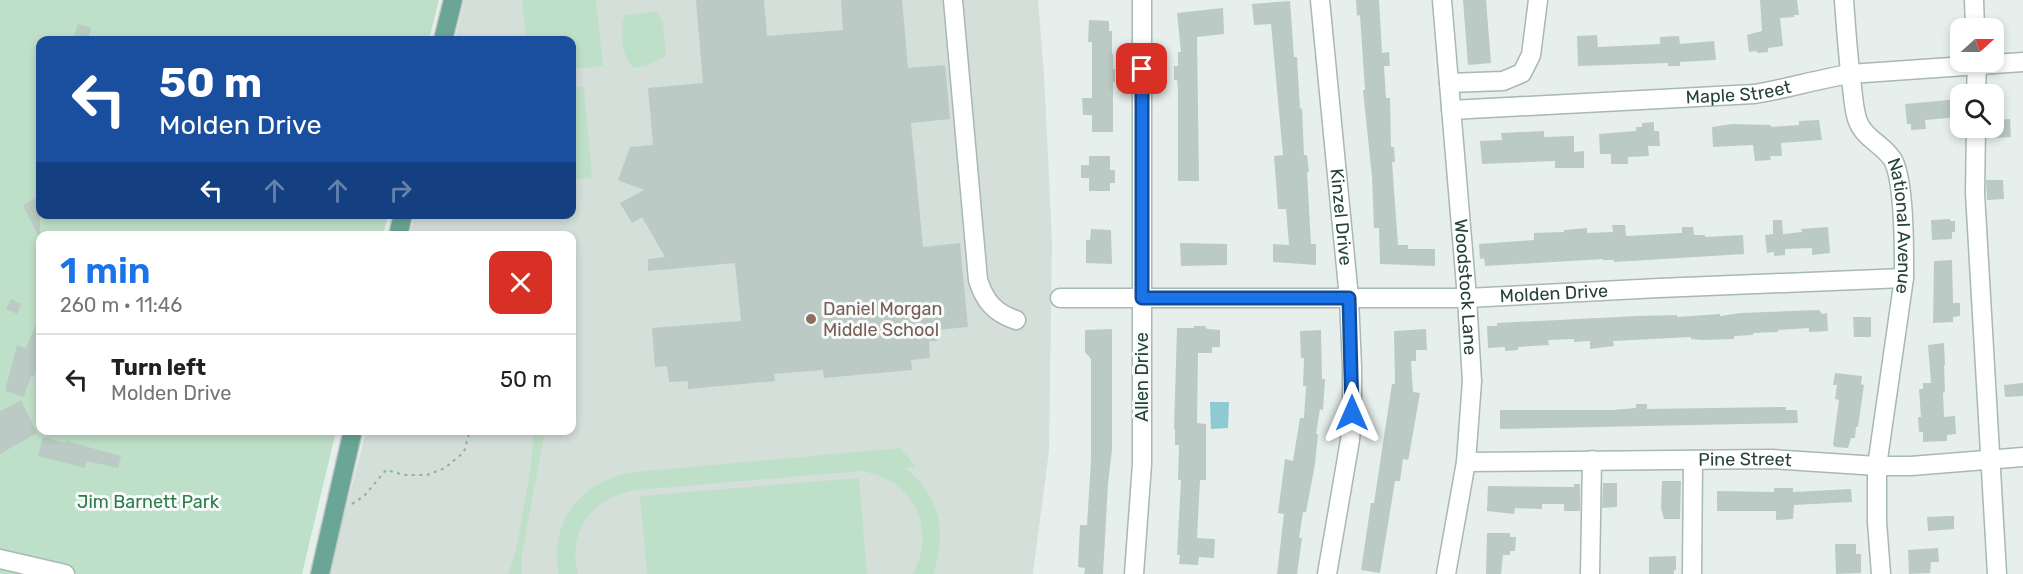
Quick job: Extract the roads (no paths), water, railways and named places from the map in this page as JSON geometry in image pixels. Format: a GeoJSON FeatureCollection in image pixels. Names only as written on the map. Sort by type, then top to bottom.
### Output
{"type":"FeatureCollection","features":[{"type":"Feature","properties":{"kind":"main road"},"geometry":{"type":"LineString","coordinates":[[444,36],[453,0]]}},
{"type":"Feature","properties":{"kind":"main road"},"geometry":{"type":"LineString","coordinates":[[320,574],[352,435]]}},
{"type":"Feature","properties":{"kind":"street"},"geometry":{"type":"LineString","coordinates":[[953,0],[978,280],[987,302],[1004,316],[1016,320]]}},
{"type":"Feature","properties":{"kind":"street","name":"Allen Drive"},"geometry":{"type":"LineString","coordinates":[[1134,574],[1142,464],[1142,0]]}},
{"type":"Feature","properties":{"kind":"street","name":"Kinzel Drive"},"geometry":{"type":"LineString","coordinates":[[1320,0],[1349,298],[1352,413],[1350,440],[1327,574]]}},
{"type":"Feature","properties":{"kind":"street","name":"Woodstock Lane"},"geometry":{"type":"LineString","coordinates":[[1442,0],[1472,381],[1467,462],[1446,574]]}},
{"type":"Feature","properties":{"kind":"street"},"geometry":{"type":"LineString","coordinates":[[1449,83],[1503,81],[1522,73],[1531,55],[1538,0]]}},
{"type":"Feature","properties":{"kind":"street","name":"National Avenue"},"geometry":{"type":"LineString","coordinates":[[1844,0],[1850,74],[1857,121],[1865,133],[1893,160],[1897,172],[1904,239],[1904,278],[1877,466],[1877,522],[1881,574]]}},
{"type":"Feature","properties":{"kind":"street"},"geometry":{"type":"LineString","coordinates":[[1974,0],[1975,18]]}},
{"type":"Feature","properties":{"kind":"street","name":"Maple Street"},"geometry":{"type":"LineString","coordinates":[[2004,62],[2023,62]]}},
{"type":"Feature","properties":{"kind":"street","name":"Maple Street"},"geometry":{"type":"LineString","coordinates":[[1451,110],[1754,94],[1850,74],[1950,65]]}},
{"type":"Feature","properties":{"kind":"street"},"geometry":{"type":"LineString","coordinates":[[1976,138],[1975,193],[1997,574]]}},
{"type":"Feature","properties":{"kind":"street","name":"Molden Drive"},"geometry":{"type":"LineString","coordinates":[[1060,298],[1467,298],[1705,285],[1904,278]]}},
{"type":"Feature","properties":{"kind":"street","name":"Pine Street"},"geometry":{"type":"LineString","coordinates":[[1467,462],[1771,459],[1911,466],[2023,457]]}},
{"type":"Feature","properties":{"kind":"street"},"geometry":{"type":"LineString","coordinates":[[1590,574],[1592,460]]}},
{"type":"Feature","properties":{"kind":"street"},"geometry":{"type":"LineString","coordinates":[[1692,574],[1693,460]]}},
{"type":"Feature","properties":{"kind":"street"},"geometry":{"type":"LineString","coordinates":[[0,559],[65,574]]}},
{"type":"Feature","properties":{"kind":"water"},"geometry":{"type":"Polygon","coordinates":[[[1210,402],[1229,402],[1228,428],[1211,429],[1210,402]]]}},
{"type":"Feature","properties":{"kind":"place","name":"Daniel Morgan Middle School"},"geometry":{"type":"Point","coordinates":[811,319]}},
{"type":"Feature","properties":{"kind":"park label","name":"Jim Barnett Park"},"geometry":{"type":"Point","coordinates":[148,502]}}]}
